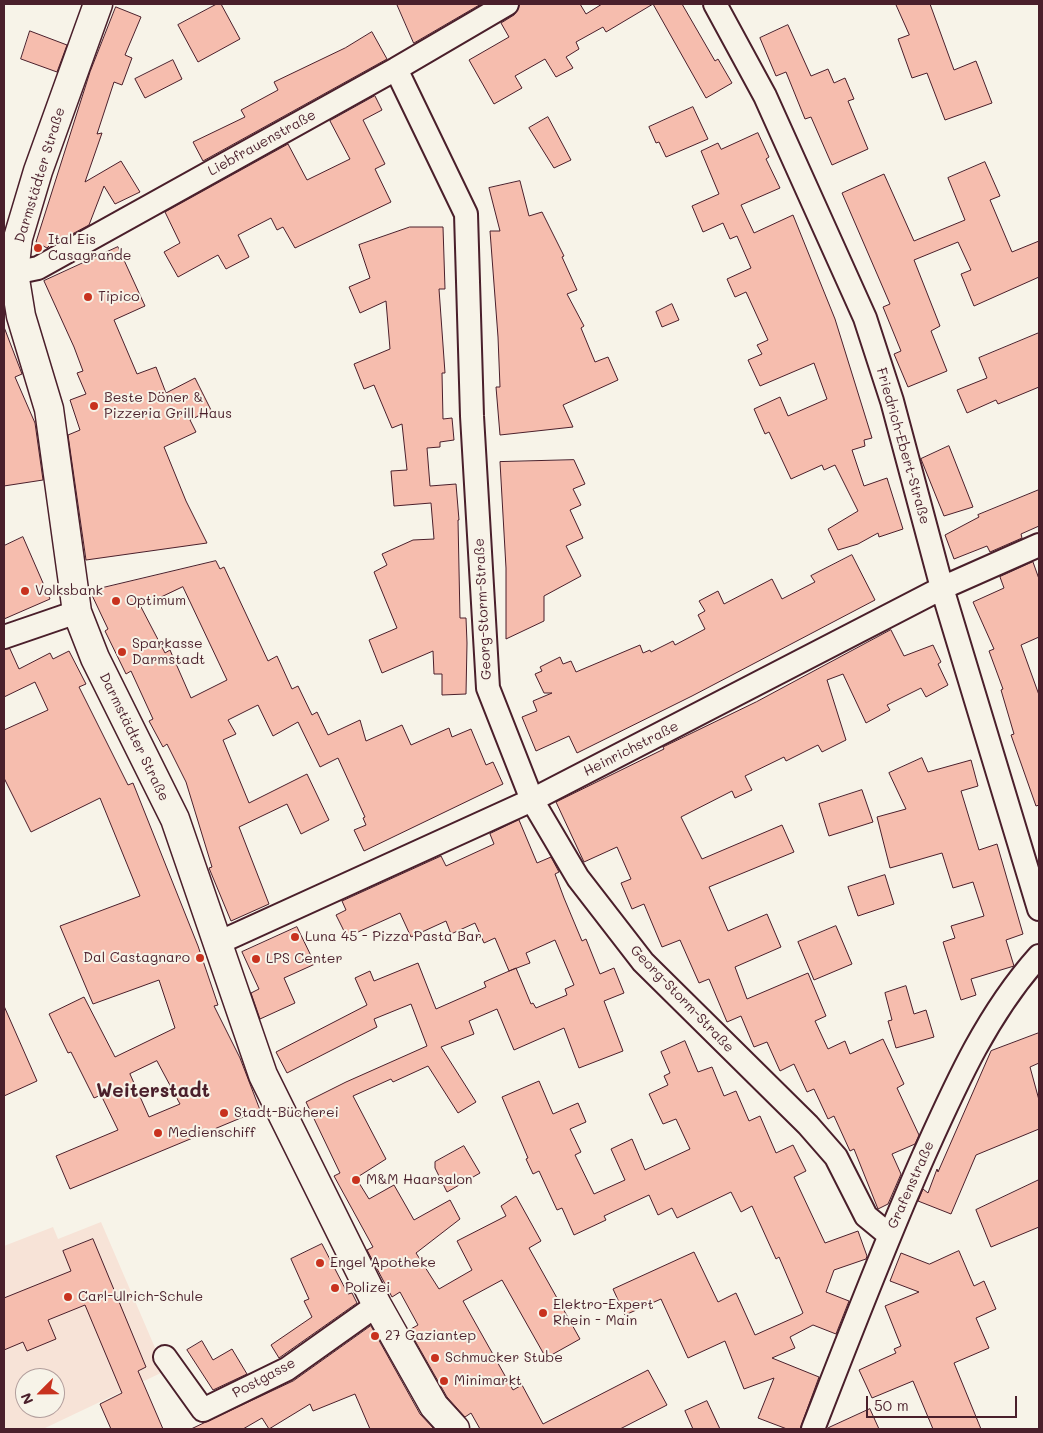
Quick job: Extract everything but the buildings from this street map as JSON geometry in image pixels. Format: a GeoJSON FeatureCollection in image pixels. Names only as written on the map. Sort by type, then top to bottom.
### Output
{"type":"FeatureCollection","features":[{"type":"Feature","properties":{"kind":"street","name":"Darmstädter Straße"},"geometry":{"type":"LineString","coordinates":[[98,4],[38,171],[11,267],[21,316],[49,409],[77,612],[95,658],[175,819],[263,1075],[377,1305],[434,1406],[456,1429]]}},
{"type":"Feature","properties":{"kind":"street","name":"Liebfrauenstraße"},"geometry":{"type":"LineString","coordinates":[[11,267],[38,268],[396,69],[507,4]]}},
{"type":"Feature","properties":{"kind":"street","name":"Friedrich-Ebert-Straße"},"geometry":{"type":"LineString","coordinates":[[715,4],[765,96],[865,318],[892,401],[942,588],[1039,909]]}},
{"type":"Feature","properties":{"kind":"street","name":"Georg-Storm-Straße"},"geometry":{"type":"LineString","coordinates":[[396,69],[466,214],[472,400],[488,688],[532,800],[578,878],[643,962],[808,1125],[836,1157],[866,1216],[889,1234]]}},
{"type":"Feature","properties":{"kind":"street","name":"Heinrichstraße"},"geometry":{"type":"LineString","coordinates":[[218,943],[532,800],[942,588],[1039,545]]}},
{"type":"Feature","properties":{"kind":"street"},"geometry":{"type":"LineString","coordinates":[[4,637],[77,612]]}},
{"type":"Feature","properties":{"kind":"street","name":"Grafenstraße"},"geometry":{"type":"LineString","coordinates":[[813,1429],[889,1234],[974,1048],[1018,980],[1039,956]]}},
{"type":"Feature","properties":{"kind":"street","name":"Postgasse"},"geometry":{"type":"LineString","coordinates":[[165,1356],[202,1410],[287,1369],[377,1305]]}},
{"type":"Feature","properties":{"kind":"shaded area","name":"Carl-Ulrich-Schule"},"geometry":{"type":"Polygon","coordinates":[[[101,1222],[165,1371],[43,1429],[4,1429],[4,1246],[53,1227],[58,1239],[101,1222]]]}},
{"type":"Feature","properties":{"kind":"place","name":"Ital Eis Casagrande"},"geometry":{"type":"Point","coordinates":[38,248]}},
{"type":"Feature","properties":{"kind":"place","name":"Tipico"},"geometry":{"type":"Point","coordinates":[88,297]}},
{"type":"Feature","properties":{"kind":"place","name":"Beste Döner & Pizzeria Grill Haus"},"geometry":{"type":"Point","coordinates":[94,406]}},
{"type":"Feature","properties":{"kind":"place","name":"Volksbank"},"geometry":{"type":"Point","coordinates":[25,591]}},
{"type":"Feature","properties":{"kind":"place","name":"Optimum"},"geometry":{"type":"Point","coordinates":[116,601]}},
{"type":"Feature","properties":{"kind":"place","name":"Sparkasse Darmstadt"},"geometry":{"type":"Point","coordinates":[122,652]}},
{"type":"Feature","properties":{"kind":"place","name":"Luna 45 - Pizza Pasta Bar"},"geometry":{"type":"Point","coordinates":[295,937]}},
{"type":"Feature","properties":{"kind":"place","name":"Dal Castagnaro"},"geometry":{"type":"Point","coordinates":[200,958]}},
{"type":"Feature","properties":{"kind":"place","name":"LPS Center"},"geometry":{"type":"Point","coordinates":[256,959]}},
{"type":"Feature","properties":{"kind":"place","name":"Stadt-Bücherei"},"geometry":{"type":"Point","coordinates":[224,1113]}},
{"type":"Feature","properties":{"kind":"place","name":"Medienschiff"},"geometry":{"type":"Point","coordinates":[158,1133]}},
{"type":"Feature","properties":{"kind":"place","name":"M&M Haarsalon"},"geometry":{"type":"Point","coordinates":[356,1180]}},
{"type":"Feature","properties":{"kind":"place","name":"Engel Apotheke"},"geometry":{"type":"Point","coordinates":[320,1263]}},
{"type":"Feature","properties":{"kind":"place","name":"Polizei"},"geometry":{"type":"Point","coordinates":[335,1288]}},
{"type":"Feature","properties":{"kind":"place","name":"Carl-Ulrich-Schule"},"geometry":{"type":"Point","coordinates":[68,1297]}},
{"type":"Feature","properties":{"kind":"place","name":"Elektro-Expert Rhein - Main"},"geometry":{"type":"Point","coordinates":[543,1313]}},
{"type":"Feature","properties":{"kind":"place","name":"27 Gaziantep"},"geometry":{"type":"Point","coordinates":[375,1336]}},
{"type":"Feature","properties":{"kind":"place","name":"Schmucker Stube"},"geometry":{"type":"Point","coordinates":[435,1358]}},
{"type":"Feature","properties":{"kind":"place","name":"Minimarkt"},"geometry":{"type":"Point","coordinates":[444,1381]}},
{"type":"Feature","properties":{"kind":"district","name":"Weiterstadt"},"geometry":{"type":"Point","coordinates":[153,1091]}}]}
